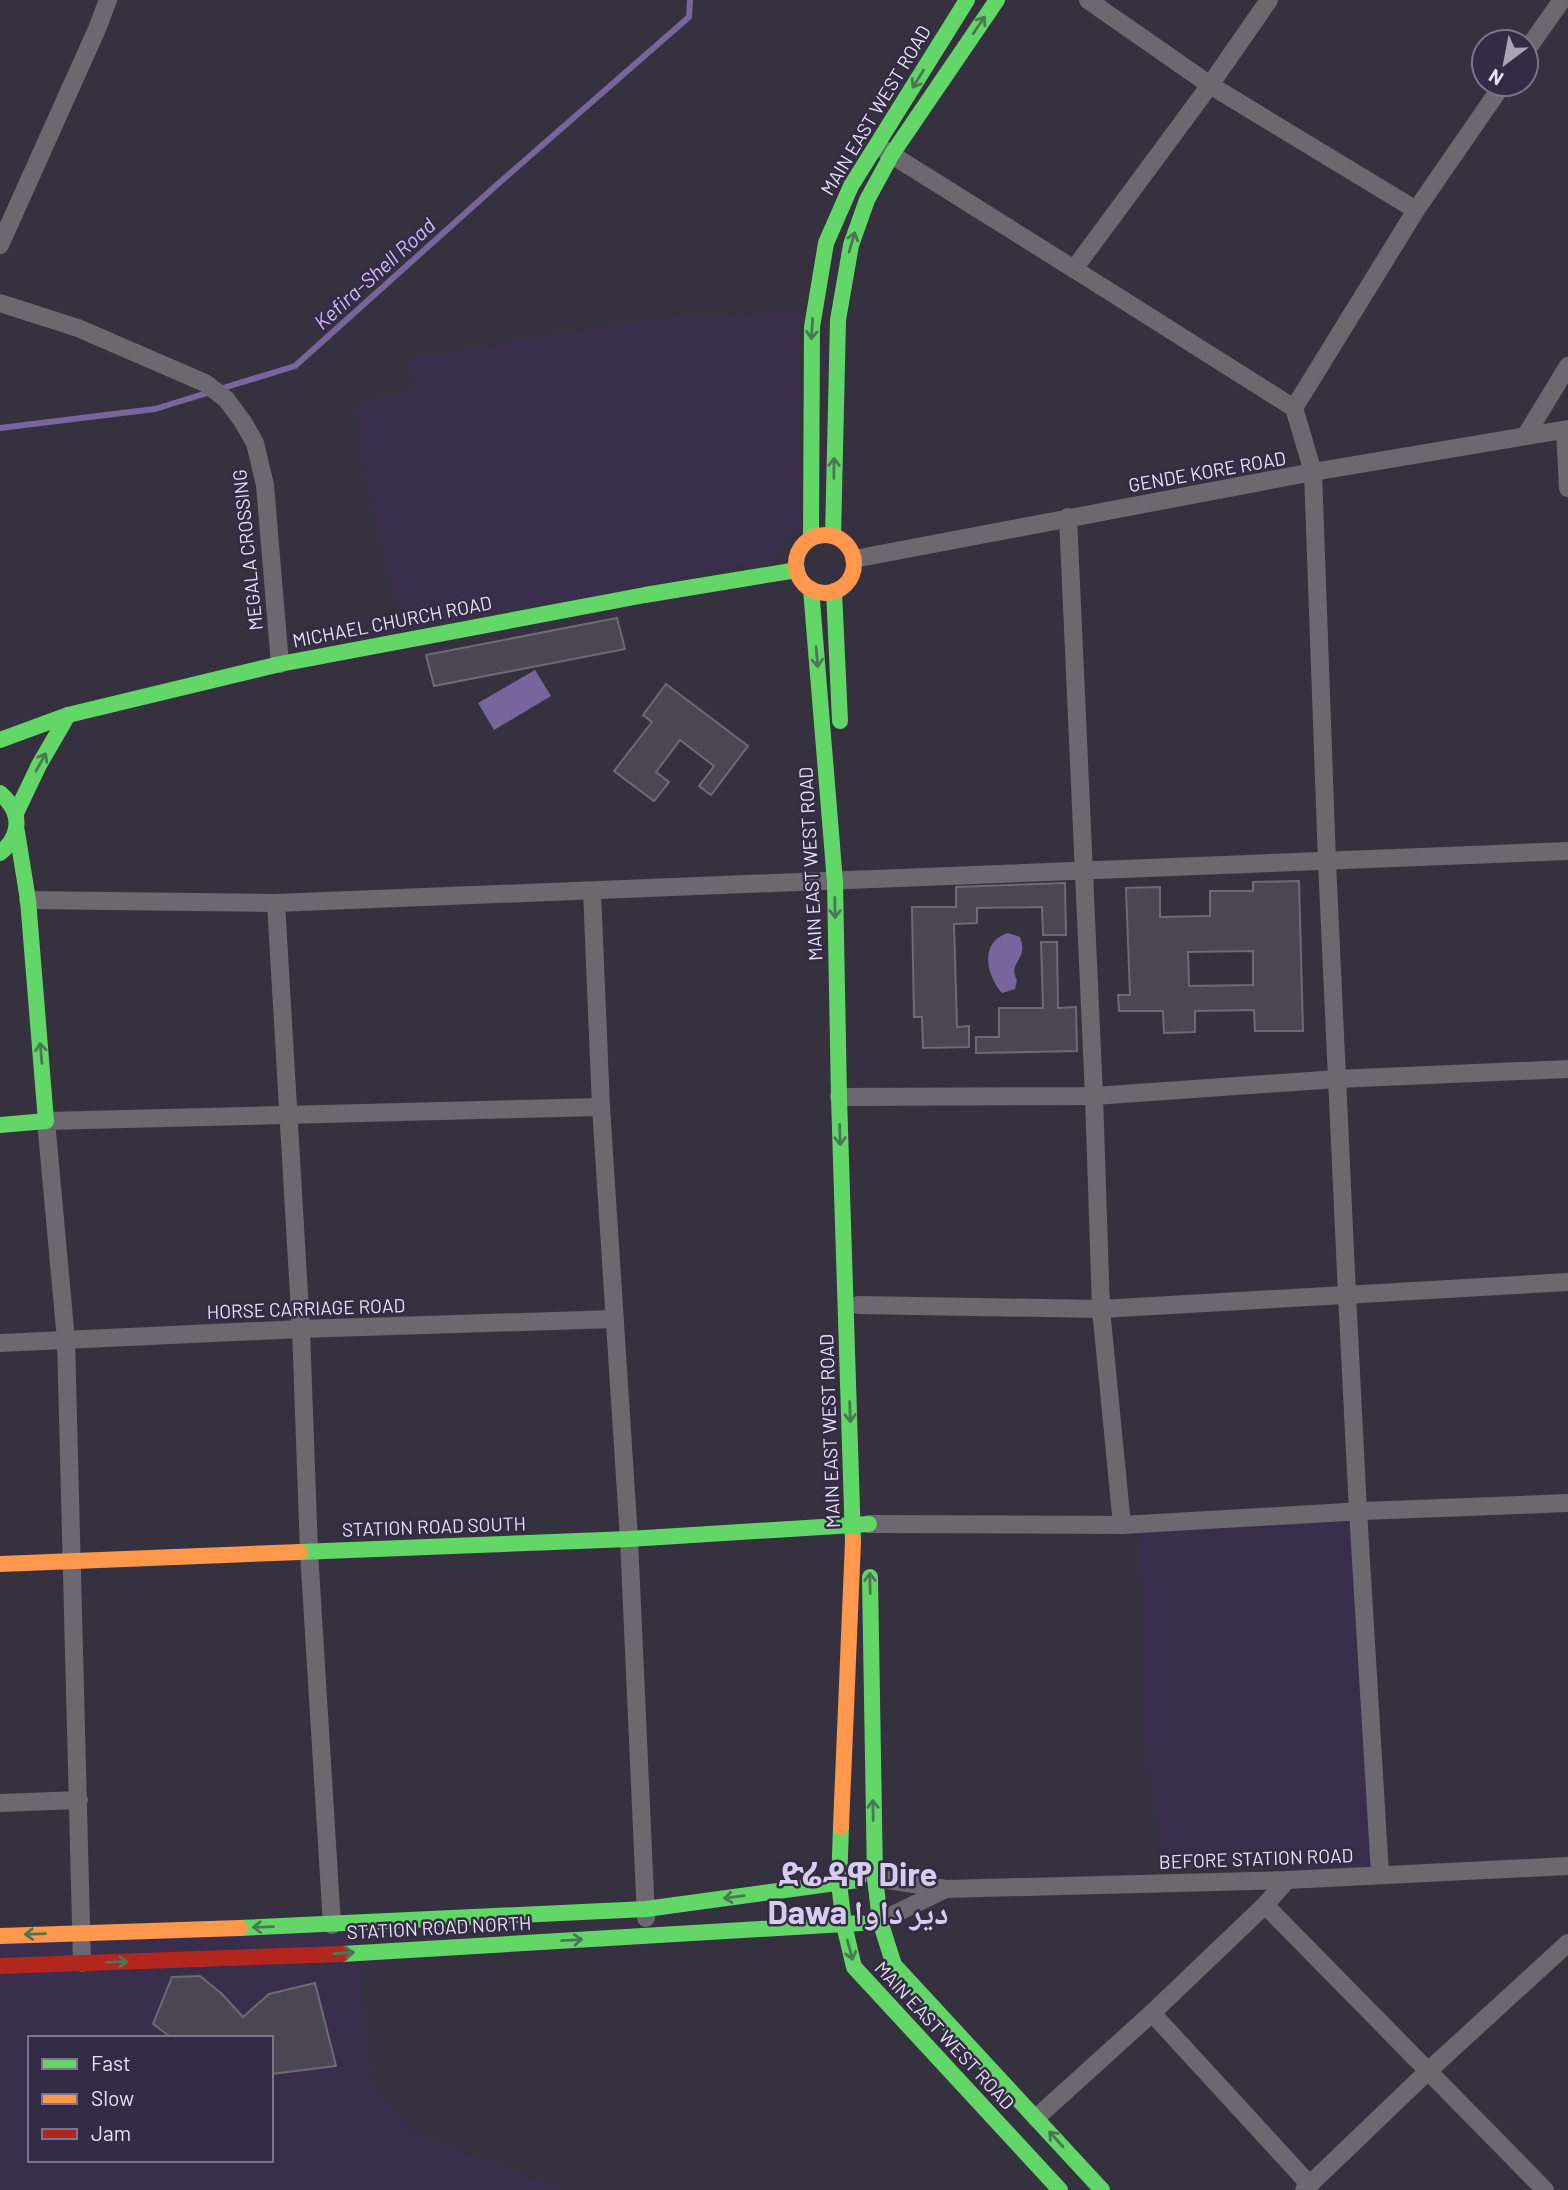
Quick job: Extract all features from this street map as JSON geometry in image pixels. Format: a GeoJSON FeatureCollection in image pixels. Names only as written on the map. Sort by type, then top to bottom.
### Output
{"type":"FeatureCollection","features":[{"type":"Feature","properties":{"kind":"main road","name":"MAIN EAST WEST ROAD"},"geometry":{"type":"LineString","coordinates":[[833,536],[838,320],[842,287],[858,222],[884,150],[939,44],[967,0]]}},
{"type":"Feature","properties":{"kind":"main road","name":"MAIN EAST WEST ROAD"},"geometry":{"type":"LineString","coordinates":[[811,538],[811,327],[826,243],[846,195],[958,57],[996,0]]}},
{"type":"Feature","properties":{"kind":"main road"},"geometry":{"type":"LineString","coordinates":[[939,44],[958,57]]}},
{"type":"Feature","properties":{"kind":"main road"},"geometry":{"type":"LineString","coordinates":[[811,436],[835,437]]}},
{"type":"Feature","properties":{"kind":"main road"},"geometry":{"type":"LineString","coordinates":[[833,536],[847,544],[854,559],[852,575],[848,582],[834,591],[811,589],[797,570],[799,552],[811,538],[833,536]]}},
{"type":"Feature","properties":{"kind":"main road","name":"MICHAEL CHURCH ROAD"},"geometry":{"type":"LineString","coordinates":[[0,740],[68,715],[280,664],[645,595],[797,570]]}},
{"type":"Feature","properties":{"kind":"main road","name":"MAIN EAST WEST ROAD"},"geometry":{"type":"LineString","coordinates":[[811,589],[842,882]]}},
{"type":"Feature","properties":{"kind":"main road"},"geometry":{"type":"LineString","coordinates":[[834,591],[842,743]]}},
{"type":"Feature","properties":{"kind":"main road"},"geometry":{"type":"LineString","coordinates":[[17,811],[39,765],[68,715]]}},
{"type":"Feature","properties":{"kind":"main road"},"geometry":{"type":"LineString","coordinates":[[0,793],[17,811],[19,820],[14,840],[0,853]]}},
{"type":"Feature","properties":{"kind":"main road","name":"MAIN EAST WEST ROAD"},"geometry":{"type":"LineString","coordinates":[[844,798],[842,882],[846,1097],[864,1529]]}},
{"type":"Feature","properties":{"kind":"main road"},"geometry":{"type":"LineString","coordinates":[[0,1125],[46,1121],[28,900],[17,832]]}},
{"type":"Feature","properties":{"kind":"main road","name":"MAIN EAST WEST ROAD"},"geometry":{"type":"LineString","coordinates":[[846,1097],[859,1305],[864,1529],[839,1883],[844,1925],[854,1967],[1060,2190]]}},
{"type":"Feature","properties":{"kind":"main road","name":"STATION ROAD SOUTH"},"geometry":{"type":"LineString","coordinates":[[0,1564],[864,1529]]}},
{"type":"Feature","properties":{"kind":"main road","name":"MAIN EAST WEST ROAD"},"geometry":{"type":"LineString","coordinates":[[869,1565],[875,1878],[880,1921],[894,1965],[1102,2190]]}},
{"type":"Feature","properties":{"kind":"main road","name":"STATION ROAD NORTH"},"geometry":{"type":"LineString","coordinates":[[0,1936],[332,1925],[646,1909],[875,1878]]}},
{"type":"Feature","properties":{"kind":"main road","name":"STATION ROAD NORTH"},"geometry":{"type":"LineString","coordinates":[[0,1966],[300,1956],[880,1921]]}},
{"type":"Feature","properties":{"kind":"street"},"geometry":{"type":"LineString","coordinates":[[0,245],[108,0]]}},
{"type":"Feature","properties":{"kind":"street"},"geometry":{"type":"LineString","coordinates":[[1088,0],[1210,85],[1416,210]]}},
{"type":"Feature","properties":{"kind":"street"},"geometry":{"type":"LineString","coordinates":[[1074,269],[1210,85],[1269,0]]}},
{"type":"Feature","properties":{"kind":"street"},"geometry":{"type":"LineString","coordinates":[[1540,31],[1562,0]]}},
{"type":"Feature","properties":{"kind":"street"},"geometry":{"type":"LineString","coordinates":[[1294,408],[1416,210],[1493,98]]}},
{"type":"Feature","properties":{"kind":"street"},"geometry":{"type":"LineString","coordinates":[[884,150],[1294,408],[1314,472],[1327,862],[1357,1511],[1380,1874]]}},
{"type":"Feature","properties":{"kind":"street","name":"MEGALA CROSSING"},"geometry":{"type":"LineString","coordinates":[[0,303],[78,328],[205,383],[226,399],[255,443],[265,485],[280,664]]}},
{"type":"Feature","properties":{"kind":"street"},"geometry":{"type":"LineString","coordinates":[[1526,435],[1568,366]]}},
{"type":"Feature","properties":{"kind":"street"},"geometry":{"type":"LineString","coordinates":[[1566,430],[1568,488]]}},
{"type":"Feature","properties":{"kind":"street","name":"GENDE KORE ROAD"},"geometry":{"type":"LineString","coordinates":[[854,559],[1314,472],[1566,430]]}},
{"type":"Feature","properties":{"kind":"street"},"geometry":{"type":"LineString","coordinates":[[1068,517],[1101,1309],[1122,1525]]}},
{"type":"Feature","properties":{"kind":"street"},"geometry":{"type":"LineString","coordinates":[[28,900],[276,903],[1568,851]]}},
{"type":"Feature","properties":{"kind":"street"},"geometry":{"type":"LineString","coordinates":[[592,891],[601,1107],[629,1539],[647,1936]]}},
{"type":"Feature","properties":{"kind":"street"},"geometry":{"type":"LineString","coordinates":[[276,903],[301,1329],[309,1552],[332,1925]]}},
{"type":"Feature","properties":{"kind":"street"},"geometry":{"type":"LineString","coordinates":[[846,1097],[1094,1096],[1337,1079],[1568,1069]]}},
{"type":"Feature","properties":{"kind":"street"},"geometry":{"type":"LineString","coordinates":[[82,1963],[79,1932],[79,1800],[66,1339],[46,1121],[601,1107]]}},
{"type":"Feature","properties":{"kind":"street"},"geometry":{"type":"LineString","coordinates":[[859,1305],[1101,1309],[1568,1282]]}},
{"type":"Feature","properties":{"kind":"street","name":"HORSE CARRIAGE ROAD"},"geometry":{"type":"LineString","coordinates":[[0,1343],[301,1329],[614,1319]]}},
{"type":"Feature","properties":{"kind":"street"},"geometry":{"type":"LineString","coordinates":[[864,1529],[1122,1525],[1357,1511],[1568,1503]]}},
{"type":"Feature","properties":{"kind":"street"},"geometry":{"type":"LineString","coordinates":[[0,1804],[79,1800]]}},
{"type":"Feature","properties":{"kind":"street","name":"BEFORE STATION ROAD"},"geometry":{"type":"LineString","coordinates":[[875,1878],[946,1889],[1287,1880],[1568,1866]]}},
{"type":"Feature","properties":{"kind":"street"},"geometry":{"type":"LineString","coordinates":[[1037,2118],[1152,2013],[1265,1905],[1287,1880]]}},
{"type":"Feature","properties":{"kind":"street","name":"BEFORE STATION ROAD"},"geometry":{"type":"LineString","coordinates":[[880,1921],[946,1889]]}},
{"type":"Feature","properties":{"kind":"street"},"geometry":{"type":"LineString","coordinates":[[1265,1905],[1545,2190]]}},
{"type":"Feature","properties":{"kind":"street"},"geometry":{"type":"LineString","coordinates":[[1311,2184],[1427,2072],[1568,1943]]}},
{"type":"Feature","properties":{"kind":"street"},"geometry":{"type":"LineString","coordinates":[[1152,2013],[1311,2184],[1333,2190]]}},
{"type":"Feature","properties":{"kind":"shaded area"},"geometry":{"type":"Polygon","coordinates":[[[802,311],[798,374],[801,478],[799,517],[795,532],[786,537],[773,561],[715,570],[602,595],[404,629],[373,518],[355,405],[418,386],[408,360],[571,331],[686,316],[802,311]]]}},
{"type":"Feature","properties":{"kind":"shaded area"},"geometry":{"type":"Polygon","coordinates":[[[535,670],[551,696],[494,730],[478,703],[535,670]]]}},
{"type":"Feature","properties":{"kind":"shaded area"},"geometry":{"type":"Polygon","coordinates":[[[1008,933],[1020,937],[1022,952],[1015,969],[1015,989],[1002,993],[992,977],[988,960],[993,944],[1008,933]]]}},
{"type":"Feature","properties":{"kind":"shaded area"},"geometry":{"type":"Polygon","coordinates":[[[1363,1511],[1380,1874],[1166,1863],[1145,1751],[1144,1620],[1137,1524],[1363,1511]]]}},
{"type":"Feature","properties":{"kind":"shaded area"},"geometry":{"type":"Polygon","coordinates":[[[353,1917],[372,2086],[418,2135],[566,2190],[0,2190],[0,1931],[353,1917]]]}},
{"type":"Feature","properties":{"kind":"building"},"geometry":{"type":"Polygon","coordinates":[[[617,618],[625,649],[434,686],[426,655],[617,618]]]}},
{"type":"Feature","properties":{"kind":"building"},"geometry":{"type":"Polygon","coordinates":[[[666,684],[748,746],[711,795],[699,786],[714,766],[680,740],[656,772],[669,782],[654,801],[614,771],[652,722],[643,715],[666,684]]]}},
{"type":"Feature","properties":{"kind":"building"},"geometry":{"type":"Polygon","coordinates":[[[1299,881],[1303,1031],[1255,1031],[1254,1010],[1195,1011],[1195,1032],[1164,1033],[1163,1011],[1119,1011],[1118,995],[1130,995],[1126,888],[1160,887],[1160,917],[1210,916],[1210,891],[1253,891],[1253,882],[1299,881]],[[1253,951],[1188,952],[1189,986],[1253,985],[1253,951]]]}},
{"type":"Feature","properties":{"kind":"building"},"geometry":{"type":"Polygon","coordinates":[[[1065,883],[1066,935],[1043,935],[1042,907],[977,908],[977,923],[954,924],[957,1027],[969,1026],[969,1047],[923,1048],[922,1017],[914,1017],[912,907],[956,907],[956,887],[1065,883]]]}},
{"type":"Feature","properties":{"kind":"building"},"geometry":{"type":"Polygon","coordinates":[[[1041,942],[1057,942],[1058,1008],[1076,1007],[1077,1051],[976,1053],[976,1037],[999,1037],[999,1008],[1043,1008],[1041,942]]]}},
{"type":"Feature","properties":{"kind":"building"},"geometry":{"type":"Polygon","coordinates":[[[200,1976],[222,1994],[243,2017],[269,1994],[315,1983],[336,2066],[273,2074],[273,2036],[169,2036],[153,2024],[172,1977],[200,1976]]]}},
{"type":"Feature","properties":{"kind":"waterway","name":"Kefira-Shell Road"},"geometry":{"type":"LineString","coordinates":[[0,428],[155,409],[295,366],[689,17],[690,0]]}},
{"type":"Feature","properties":{"kind":"traffic: fast"},"geometry":{"type":"LineString","coordinates":[[811,538],[812,327],[826,243],[851,186],[967,0]]}},
{"type":"Feature","properties":{"kind":"traffic: fast"},"geometry":{"type":"LineString","coordinates":[[833,536],[838,320],[851,245],[867,200],[892,154],[997,0]]}},
{"type":"Feature","properties":{"kind":"traffic: fast"},"geometry":{"type":"LineString","coordinates":[[0,740],[68,715],[280,664],[645,595],[797,570]]}},
{"type":"Feature","properties":{"kind":"traffic: fast"},"geometry":{"type":"LineString","coordinates":[[811,589],[835,882],[853,1541]]}},
{"type":"Feature","properties":{"kind":"traffic: fast"},"geometry":{"type":"LineString","coordinates":[[834,591],[840,721]]}},
{"type":"Feature","properties":{"kind":"traffic: fast"},"geometry":{"type":"LineString","coordinates":[[17,811],[39,765],[68,715]]}},
{"type":"Feature","properties":{"kind":"traffic: fast"},"geometry":{"type":"LineString","coordinates":[[0,793],[12,808],[16,823],[12,839],[0,853]]}},
{"type":"Feature","properties":{"kind":"traffic: fast"},"geometry":{"type":"LineString","coordinates":[[0,1125],[46,1121],[28,900],[17,832]]}},
{"type":"Feature","properties":{"kind":"traffic: fast"},"geometry":{"type":"LineString","coordinates":[[300,1552],[629,1539],[869,1524]]}},
{"type":"Feature","properties":{"kind":"traffic: fast"},"geometry":{"type":"LineString","coordinates":[[870,1577],[875,1878],[880,1921],[894,1965],[1102,2190]]}},
{"type":"Feature","properties":{"kind":"traffic: fast"},"geometry":{"type":"LineString","coordinates":[[841,1827],[839,1883],[844,1925],[854,1967],[1060,2190]]}},
{"type":"Feature","properties":{"kind":"traffic: fast"},"geometry":{"type":"LineString","coordinates":[[240,1928],[646,1909],[858,1880]]}},
{"type":"Feature","properties":{"kind":"traffic: fast"},"geometry":{"type":"LineString","coordinates":[[342,1954],[861,1923]]}},
{"type":"Feature","properties":{"kind":"traffic: slow"},"geometry":{"type":"LineString","coordinates":[[825,535],[841,540],[849,548],[854,564],[849,580],[841,588],[825,593],[809,588],[801,580],[796,564],[801,548],[809,540],[825,535]]}},
{"type":"Feature","properties":{"kind":"traffic: slow"},"geometry":{"type":"LineString","coordinates":[[841,1827],[853,1541]]}},
{"type":"Feature","properties":{"kind":"traffic: slow"},"geometry":{"type":"LineString","coordinates":[[0,1564],[300,1552]]}},
{"type":"Feature","properties":{"kind":"traffic: slow"},"geometry":{"type":"LineString","coordinates":[[0,1936],[240,1928]]}},
{"type":"Feature","properties":{"kind":"traffic: jam"},"geometry":{"type":"LineString","coordinates":[[0,1966],[342,1954]]}},
{"type":"Feature","properties":{"kind":"district","name":"ድሬዳዋ Dire Dawa دير داوا"},"geometry":{"type":"Point","coordinates":[858,1892]}}]}
